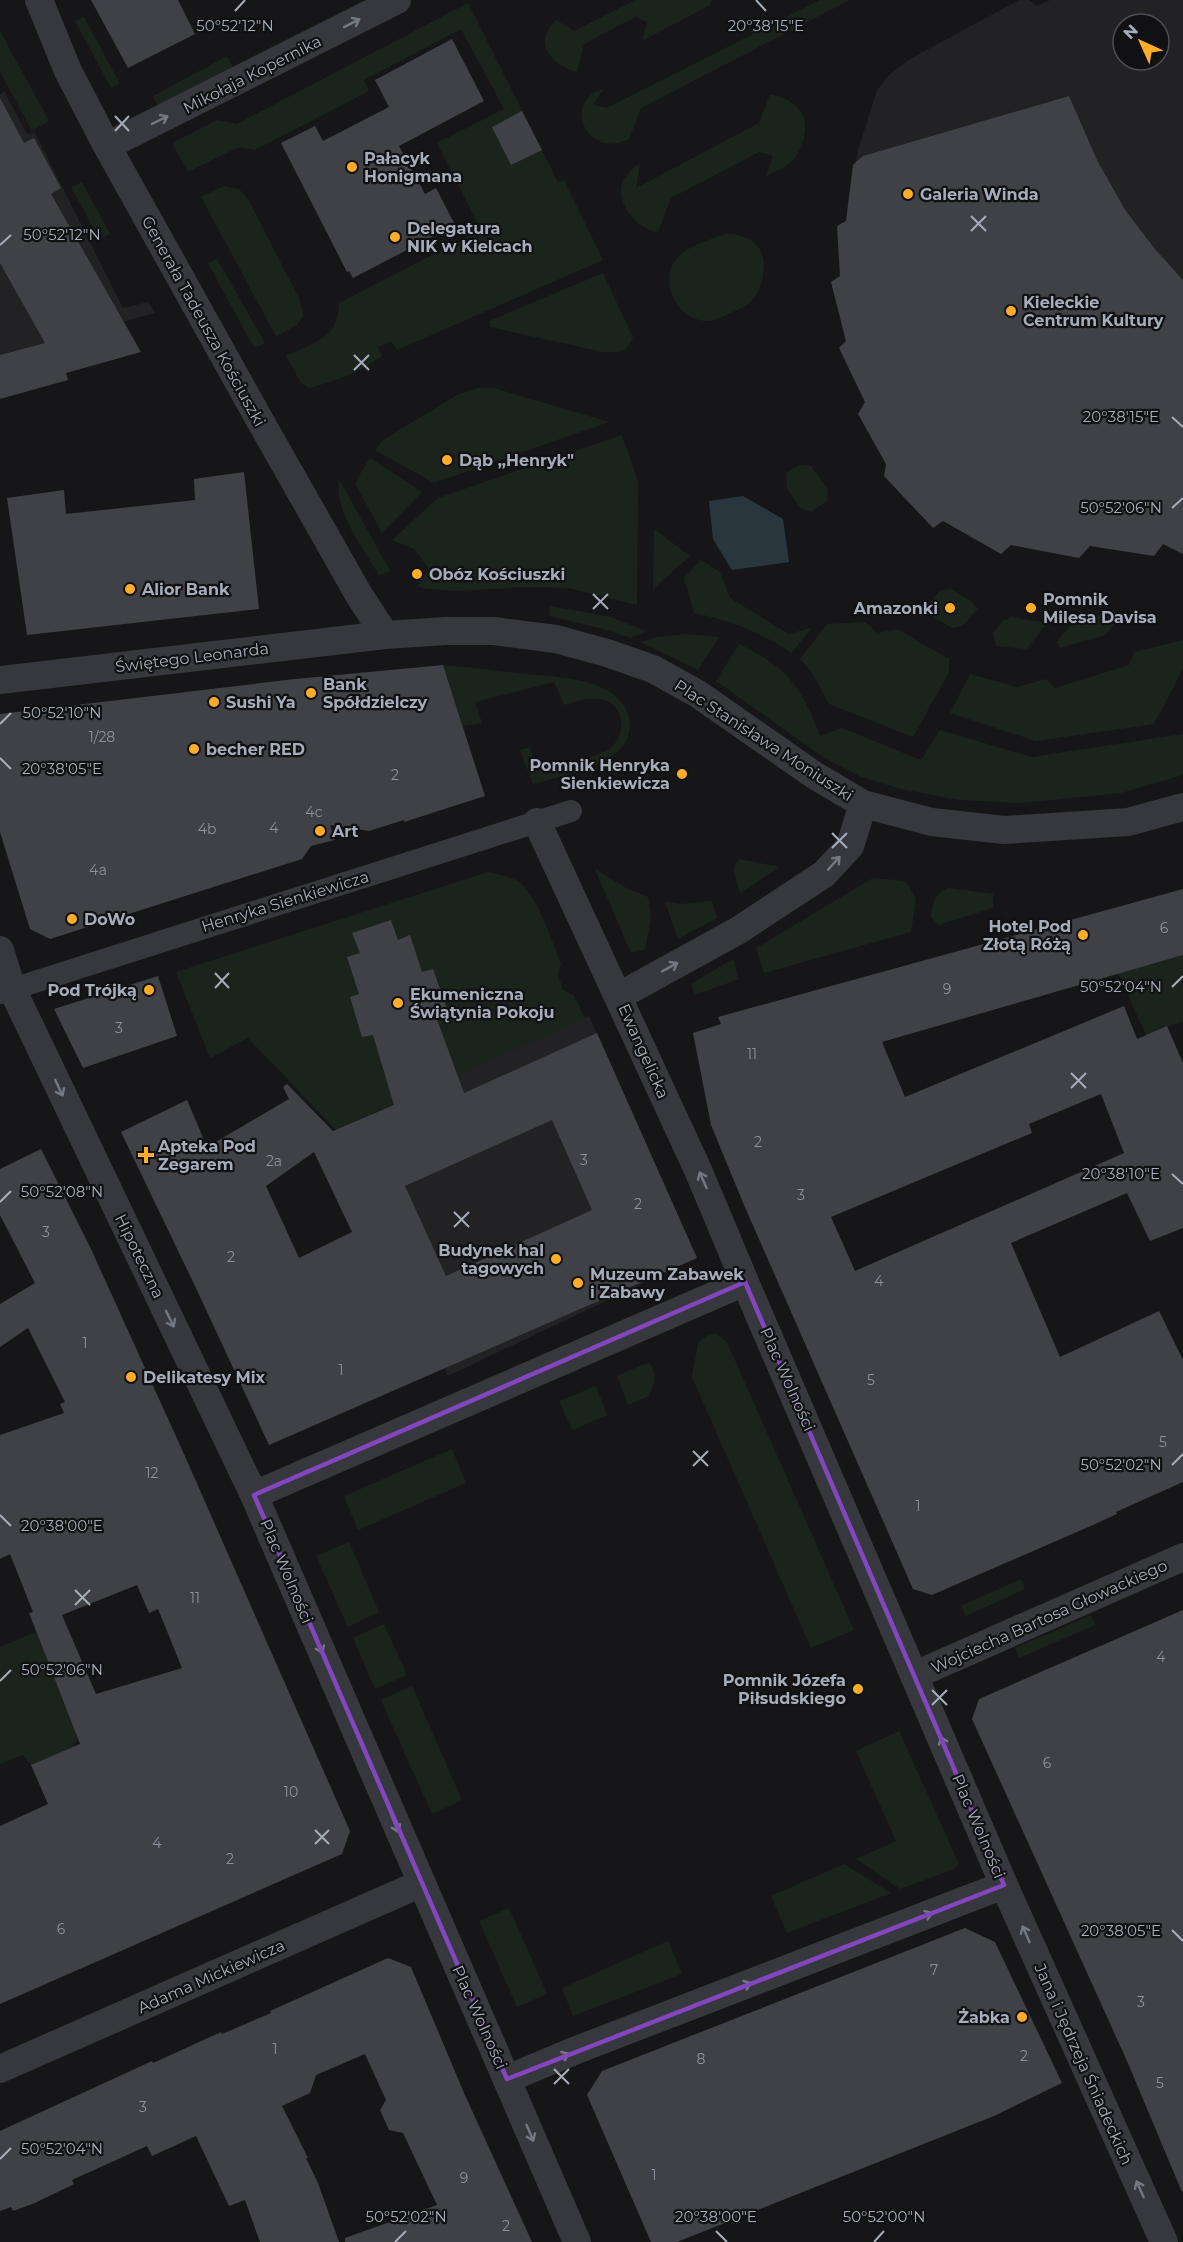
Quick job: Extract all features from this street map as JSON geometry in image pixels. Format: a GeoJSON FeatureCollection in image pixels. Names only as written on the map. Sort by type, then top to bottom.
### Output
{"type":"FeatureCollection","features":[{"type":"Feature","properties":{"kind":"street","name":"Generała Tadeusza Kościuszki"},"geometry":{"type":"LineString","coordinates":[[39,0],[68,71],[107,146],[236,379],[359,595],[385,635]]}},
{"type":"Feature","properties":{"kind":"street","name":"Mikołaja Kopernika"},"geometry":{"type":"LineString","coordinates":[[107,146],[397,0]]}},
{"type":"Feature","properties":{"kind":"street","name":"Plac Stanisława Moniuszki"},"geometry":{"type":"LineString","coordinates":[[385,635],[494,631],[556,639],[607,652],[653,669],[698,694],[814,775],[863,804],[932,822],[1004,831],[1128,822],[1183,807]]}},
{"type":"Feature","properties":{"kind":"street","name":"Świętego Leonarda"},"geometry":{"type":"LineString","coordinates":[[0,680],[385,635]]}},
{"type":"Feature","properties":{"kind":"street","name":"Plac Stanisława Moniuszki"},"geometry":{"type":"LineString","coordinates":[[619,996],[739,930],[824,874],[850,846],[863,804]]}},
{"type":"Feature","properties":{"kind":"street","name":"Henryka Sienkiewicza"},"geometry":{"type":"LineString","coordinates":[[6,991],[571,811]]}},
{"type":"Feature","properties":{"kind":"street","name":"Ewangelicka"},"geometry":{"type":"LineString","coordinates":[[537,822],[619,996],[731,1243],[746,1282]]}},
{"type":"Feature","properties":{"kind":"street","name":"Hipoteczna"},"geometry":{"type":"LineString","coordinates":[[0,950],[6,991],[254,1495]]}},
{"type":"Feature","properties":{"kind":"street"},"geometry":{"type":"LineString","coordinates":[[254,1495],[746,1282]]}},
{"type":"Feature","properties":{"kind":"street","name":"Plac Wolności"},"geometry":{"type":"LineString","coordinates":[[254,1495],[507,2079],[1004,1885],[746,1282]]}},
{"type":"Feature","properties":{"kind":"street","name":"Wojciecha Bartosa Głowackiego"},"geometry":{"type":"LineString","coordinates":[[915,1675],[1183,1557]]}},
{"type":"Feature","properties":{"kind":"street","name":"Adama Mickiewicza"},"geometry":{"type":"LineString","coordinates":[[0,2069],[422,1884]]}},
{"type":"Feature","properties":{"kind":"street","name":"Jana i Jędrzeja Śniadeckich"},"geometry":{"type":"LineString","coordinates":[[1004,1885],[1164,2242]]}},
{"type":"Feature","properties":{"kind":"street"},"geometry":{"type":"LineString","coordinates":[[507,2079],[577,2242]]}},
{"type":"Feature","properties":{"kind":"highlighted area"},"geometry":{"type":"Polygon","coordinates":[[[745,1282],[1004,1885],[507,2079],[254,1495],[745,1282]]]}},
{"type":"Feature","properties":{"kind":"shaded area"},"geometry":{"type":"Polygon","coordinates":[[[635,0],[712,0],[710,5],[642,41],[647,22],[635,17],[584,44],[577,72],[559,64],[548,52],[545,45],[546,37],[556,20],[574,31],[635,0]]]}},
{"type":"Feature","properties":{"kind":"shaded area"},"geometry":{"type":"Polygon","coordinates":[[[820,0],[850,0],[641,108],[629,139],[605,143],[591,136],[586,130],[582,108],[585,101],[594,93],[604,88],[593,105],[607,108],[820,0]]]}},
{"type":"Feature","properties":{"kind":"shaded area"},"geometry":{"type":"Polygon","coordinates":[[[1019,0],[1029,0],[1038,6],[1050,0],[1183,0],[1183,280],[1155,249],[1126,211],[1098,162],[1071,101],[1065,97],[863,156],[857,161],[856,157],[877,90],[890,74],[910,59],[1019,0]]]}},
{"type":"Feature","properties":{"kind":"shaded area"},"geometry":{"type":"Polygon","coordinates":[[[468,3],[558,182],[564,180],[603,260],[397,350],[391,341],[378,347],[382,356],[365,366],[338,379],[309,388],[301,383],[286,356],[315,343],[329,332],[338,315],[339,303],[481,230],[437,143],[504,109],[461,29],[364,80],[369,91],[255,150],[239,147],[188,172],[172,143],[217,120],[237,124],[468,3]]]}},
{"type":"Feature","properties":{"kind":"shaded area"},"geometry":{"type":"Polygon","coordinates":[[[84,17],[120,84],[111,88],[75,21],[84,17]]]}},
{"type":"Feature","properties":{"kind":"shaded area"},"geometry":{"type":"Polygon","coordinates":[[[0,31],[49,121],[32,131],[0,72],[0,31]]]}},
{"type":"Feature","properties":{"kind":"shaded area"},"geometry":{"type":"Polygon","coordinates":[[[227,56],[235,71],[160,110],[153,96],[227,56]]]}},
{"type":"Feature","properties":{"kind":"shaded area"},"geometry":{"type":"Polygon","coordinates":[[[4,91],[27,134],[35,133],[123,308],[148,302],[155,313],[0,355],[0,95],[4,91]]]}},
{"type":"Feature","properties":{"kind":"shaded area"},"geometry":{"type":"Polygon","coordinates":[[[770,94],[794,104],[803,115],[805,131],[803,141],[791,162],[766,176],[773,156],[759,152],[671,198],[658,232],[644,228],[632,217],[624,204],[621,189],[625,178],[634,168],[640,163],[636,188],[759,123],[770,94]]]}},
{"type":"Feature","properties":{"kind":"shaded area"},"geometry":{"type":"Polygon","coordinates":[[[82,182],[110,234],[99,239],[71,187],[82,182]]]}},
{"type":"Feature","properties":{"kind":"shaded area"},"geometry":{"type":"Polygon","coordinates":[[[224,186],[239,189],[248,199],[300,300],[303,316],[297,325],[276,336],[201,197],[224,186]]]}},
{"type":"Feature","properties":{"kind":"shaded area"},"geometry":{"type":"Polygon","coordinates":[[[725,234],[745,237],[758,246],[764,261],[762,281],[756,295],[743,307],[721,318],[707,321],[697,319],[679,307],[674,298],[669,278],[671,267],[687,250],[725,234]]]}},
{"type":"Feature","properties":{"kind":"shaded area"},"geometry":{"type":"Polygon","coordinates":[[[217,259],[265,343],[255,348],[208,263],[217,259]]]}},
{"type":"Feature","properties":{"kind":"shaded area"},"geometry":{"type":"Polygon","coordinates":[[[603,273],[633,338],[621,351],[603,352],[490,327],[489,321],[603,273]]]}},
{"type":"Feature","properties":{"kind":"shaded area"},"geometry":{"type":"Polygon","coordinates":[[[478,388],[494,388],[609,422],[434,483],[375,450],[383,440],[457,395],[478,388]]]}},
{"type":"Feature","properties":{"kind":"shaded area"},"geometry":{"type":"Polygon","coordinates":[[[622,435],[638,481],[637,605],[569,588],[526,587],[459,591],[426,589],[418,586],[429,568],[414,549],[392,540],[438,498],[622,435]]]}},
{"type":"Feature","properties":{"kind":"shaded area"},"geometry":{"type":"Polygon","coordinates":[[[370,458],[422,492],[382,533],[356,485],[357,479],[370,458]]]}},
{"type":"Feature","properties":{"kind":"shaded area"},"geometry":{"type":"Polygon","coordinates":[[[800,465],[811,466],[828,490],[827,501],[812,511],[801,509],[787,488],[786,473],[800,465]]]}},
{"type":"Feature","properties":{"kind":"shaded area"},"geometry":{"type":"Polygon","coordinates":[[[339,479],[390,571],[379,575],[358,542],[341,503],[338,491],[339,479]]]}},
{"type":"Feature","properties":{"kind":"shaded area"},"geometry":{"type":"Polygon","coordinates":[[[743,496],[783,519],[789,562],[732,570],[713,539],[709,501],[743,496]]]}},
{"type":"Feature","properties":{"kind":"shaded area"},"geometry":{"type":"Polygon","coordinates":[[[654,529],[690,556],[653,589],[654,529]]]}},
{"type":"Feature","properties":{"kind":"shaded area"},"geometry":{"type":"Polygon","coordinates":[[[701,560],[720,572],[730,598],[789,634],[811,628],[792,653],[745,628],[694,613],[684,578],[701,560]]]}},
{"type":"Feature","properties":{"kind":"shaded area"},"geometry":{"type":"Polygon","coordinates":[[[951,589],[971,601],[978,609],[962,626],[952,628],[929,614],[928,606],[939,591],[951,589]]]}},
{"type":"Feature","properties":{"kind":"shaded area"},"geometry":{"type":"Polygon","coordinates":[[[550,606],[611,617],[646,631],[631,638],[549,616],[550,606]]]}},
{"type":"Feature","properties":{"kind":"shaded area"},"geometry":{"type":"Polygon","coordinates":[[[1114,614],[1116,622],[1106,635],[1060,648],[1057,642],[1075,623],[1088,617],[1114,614]]]}},
{"type":"Feature","properties":{"kind":"shaded area"},"geometry":{"type":"Polygon","coordinates":[[[1012,617],[1042,622],[1045,625],[1027,649],[996,646],[993,633],[1002,621],[1012,617]]]}},
{"type":"Feature","properties":{"kind":"shaded area"},"geometry":{"type":"Polygon","coordinates":[[[865,622],[878,633],[897,629],[949,659],[949,672],[913,737],[829,704],[812,673],[800,659],[827,624],[865,622]]]}},
{"type":"Feature","properties":{"kind":"shaded area"},"geometry":{"type":"Polygon","coordinates":[[[686,634],[719,637],[698,670],[640,642],[658,637],[686,634]]]}},
{"type":"Feature","properties":{"kind":"shaded area"},"geometry":{"type":"Polygon","coordinates":[[[1183,640],[1183,669],[1154,724],[1036,741],[950,713],[970,674],[1017,687],[1046,679],[1055,688],[1129,665],[1134,652],[1183,640]]]}},
{"type":"Feature","properties":{"kind":"shaded area"},"geometry":{"type":"Polygon","coordinates":[[[739,644],[770,661],[791,680],[806,704],[820,736],[842,728],[921,760],[940,730],[1032,757],[1183,734],[1183,775],[1121,793],[1021,803],[959,800],[901,789],[861,777],[823,757],[716,681],[739,644]]]}},
{"type":"Feature","properties":{"kind":"shaded area"},"geometry":{"type":"Polygon","coordinates":[[[443,665],[562,677],[598,686],[622,702],[629,718],[629,734],[622,746],[611,757],[596,765],[533,784],[520,750],[530,747],[537,770],[603,752],[615,743],[619,736],[621,720],[615,707],[596,698],[564,705],[554,682],[475,702],[482,723],[463,726],[443,665]]]}},
{"type":"Feature","properties":{"kind":"shaded area"},"geometry":{"type":"Polygon","coordinates":[[[740,859],[779,867],[740,893],[734,870],[740,859]]]}},
{"type":"Feature","properties":{"kind":"shaded area"},"geometry":{"type":"Polygon","coordinates":[[[595,869],[628,889],[648,897],[651,918],[645,950],[631,953],[595,869]]]}},
{"type":"Feature","properties":{"kind":"shaded area"},"geometry":{"type":"Polygon","coordinates":[[[488,872],[509,877],[520,883],[533,899],[561,963],[558,974],[563,990],[574,996],[585,1018],[336,1130],[248,1038],[210,1058],[176,972],[488,872]]]}},
{"type":"Feature","properties":{"kind":"shaded area"},"geometry":{"type":"Polygon","coordinates":[[[873,878],[906,881],[916,899],[911,932],[764,973],[756,948],[873,878]]]}},
{"type":"Feature","properties":{"kind":"shaded area"},"geometry":{"type":"Polygon","coordinates":[[[948,888],[993,894],[993,908],[938,925],[931,917],[934,903],[937,896],[948,888]]]}},
{"type":"Feature","properties":{"kind":"shaded area"},"geometry":{"type":"Polygon","coordinates":[[[712,901],[717,918],[678,939],[665,902],[680,904],[712,901]]]}},
{"type":"Feature","properties":{"kind":"shaded area"},"geometry":{"type":"Polygon","coordinates":[[[1183,955],[1183,1023],[1182,1021],[1146,1035],[1118,973],[1183,955]]]}},
{"type":"Feature","properties":{"kind":"shaded area"},"geometry":{"type":"Polygon","coordinates":[[[733,959],[739,979],[695,995],[691,984],[733,959]]]}},
{"type":"Feature","properties":{"kind":"shaded area"},"geometry":{"type":"Polygon","coordinates":[[[589,1016],[697,1258],[448,1376],[336,1130],[589,1016]]]}},
{"type":"Feature","properties":{"kind":"shaded area"},"geometry":{"type":"Polygon","coordinates":[[[709,1334],[717,1334],[727,1342],[854,1630],[811,1648],[692,1377],[698,1343],[709,1334]]]}},
{"type":"Feature","properties":{"kind":"shaded area"},"geometry":{"type":"Polygon","coordinates":[[[647,1363],[650,1364],[655,1376],[649,1396],[628,1405],[617,1376],[647,1363]]]}},
{"type":"Feature","properties":{"kind":"shaded area"},"geometry":{"type":"Polygon","coordinates":[[[596,1386],[607,1415],[572,1430],[559,1401],[596,1386]]]}},
{"type":"Feature","properties":{"kind":"shaded area"},"geometry":{"type":"Polygon","coordinates":[[[452,1449],[466,1483],[358,1530],[344,1496],[452,1449]]]}},
{"type":"Feature","properties":{"kind":"shaded area"},"geometry":{"type":"Polygon","coordinates":[[[349,1542],[379,1612],[348,1627],[316,1556],[349,1542]]]}},
{"type":"Feature","properties":{"kind":"shaded area"},"geometry":{"type":"Polygon","coordinates":[[[1021,1579],[1025,1589],[966,1616],[961,1606],[1021,1579]]]}},
{"type":"Feature","properties":{"kind":"shaded area"},"geometry":{"type":"Polygon","coordinates":[[[1091,1615],[1095,1625],[1019,1658],[1015,1648],[1091,1615]]]}},
{"type":"Feature","properties":{"kind":"shaded area"},"geometry":{"type":"Polygon","coordinates":[[[384,1624],[407,1675],[375,1689],[353,1638],[384,1624]]]}},
{"type":"Feature","properties":{"kind":"shaded area"},"geometry":{"type":"Polygon","coordinates":[[[36,1632],[78,1739],[73,1747],[31,1765],[23,1755],[0,1764],[0,1647],[36,1632]]]}},
{"type":"Feature","properties":{"kind":"shaded area"},"geometry":{"type":"Polygon","coordinates":[[[412,1686],[462,1800],[432,1814],[381,1700],[412,1686]]]}},
{"type":"Feature","properties":{"kind":"shaded area"},"geometry":{"type":"Polygon","coordinates":[[[899,1731],[959,1864],[952,1870],[900,1889],[856,1859],[896,1841],[856,1751],[899,1731]]]}},
{"type":"Feature","properties":{"kind":"shaded area"},"geometry":{"type":"Polygon","coordinates":[[[844,1864],[891,1893],[787,1933],[771,1896],[844,1864]]]}},
{"type":"Feature","properties":{"kind":"shaded area"},"geometry":{"type":"Polygon","coordinates":[[[509,1908],[547,1994],[517,2007],[479,1921],[509,1908]]]}},
{"type":"Feature","properties":{"kind":"shaded area"},"geometry":{"type":"Polygon","coordinates":[[[668,1941],[682,1974],[573,2016],[562,1988],[668,1941]]]}},
{"type":"Feature","properties":{"kind":"building"},"geometry":{"type":"Polygon","coordinates":[[[91,0],[178,0],[195,34],[128,68],[91,0]]]}},
{"type":"Feature","properties":{"kind":"building","name":"Pałacyk Honigmana"},"geometry":{"type":"Polygon","coordinates":[[[452,39],[484,101],[399,146],[425,194],[436,188],[455,225],[353,278],[349,271],[347,272],[281,143],[315,126],[323,141],[389,107],[375,80],[452,39]]]}},
{"type":"Feature","properties":{"kind":"building","name":"Kieleckie Centrum Kultury"},"geometry":{"type":"Polygon","coordinates":[[[1069,96],[1098,162],[1126,211],[1155,249],[1183,280],[1183,554],[1163,544],[1154,556],[1090,546],[1079,558],[1011,545],[1001,554],[943,521],[933,528],[884,476],[886,464],[858,414],[865,402],[839,348],[846,341],[831,282],[840,276],[837,226],[846,221],[853,165],[863,156],[1069,96]]]}},
{"type":"Feature","properties":{"kind":"building"},"geometry":{"type":"Polygon","coordinates":[[[0,98],[24,143],[34,138],[61,188],[51,194],[141,352],[66,373],[68,380],[0,399],[0,355],[45,343],[0,263],[0,98]]]}},
{"type":"Feature","properties":{"kind":"building"},"geometry":{"type":"Polygon","coordinates":[[[522,111],[542,150],[511,165],[492,127],[522,111]]]}},
{"type":"Feature","properties":{"kind":"building"},"geometry":{"type":"Polygon","coordinates":[[[244,472],[259,609],[27,635],[7,498],[64,490],[66,514],[195,500],[194,479],[244,472]]]}},
{"type":"Feature","properties":{"kind":"building"},"geometry":{"type":"Polygon","coordinates":[[[443,665],[485,796],[369,831],[330,825],[335,840],[311,846],[302,859],[50,939],[30,929],[0,832],[0,714],[295,679],[443,665]]]}},
{"type":"Feature","properties":{"kind":"building"},"geometry":{"type":"Polygon","coordinates":[[[1183,889],[1183,955],[882,1042],[905,1097],[1124,1006],[1137,1039],[1167,1026],[1183,1063],[1183,1228],[1150,1241],[1127,1193],[1011,1243],[1060,1357],[1159,1311],[1183,1360],[1183,1482],[1116,1512],[1117,1514],[1093,1525],[932,1595],[913,1589],[711,1125],[693,1033],[721,1024],[718,1017],[1183,889]],[[1101,1094],[1029,1124],[1032,1133],[831,1217],[855,1271],[1124,1153],[1101,1094]]]}},
{"type":"Feature","properties":{"kind":"building"},"geometry":{"type":"Polygon","coordinates":[[[391,920],[398,940],[410,935],[422,972],[433,969],[447,1009],[435,1014],[464,1093],[597,1033],[697,1258],[269,1445],[121,1132],[187,1100],[207,1147],[289,1099],[283,1087],[287,1084],[333,1131],[394,1105],[373,1035],[362,1037],[350,997],[359,994],[347,957],[360,953],[352,933],[391,920]],[[552,1120],[405,1186],[446,1276],[592,1210],[552,1120]],[[314,1152],[266,1186],[299,1258],[352,1232],[314,1152]]]}},
{"type":"Feature","properties":{"kind":"building"},"geometry":{"type":"Polygon","coordinates":[[[158,976],[177,1036],[83,1068],[54,1009],[158,976]]]}},
{"type":"Feature","properties":{"kind":"building"},"geometry":{"type":"Polygon","coordinates":[[[41,1149],[91,1249],[184,1454],[350,1831],[342,1854],[0,2004],[0,1826],[48,1804],[31,1765],[80,1744],[29,1613],[33,1612],[10,1554],[0,1559],[0,1435],[64,1413],[60,1404],[65,1402],[28,1328],[0,1347],[0,1304],[35,1283],[0,1215],[0,1169],[41,1149]],[[137,1585],[62,1615],[96,1694],[182,1668],[158,1609],[149,1613],[137,1585]]]}},
{"type":"Feature","properties":{"kind":"building"},"geometry":{"type":"Polygon","coordinates":[[[1183,1610],[1182,2192],[1127,2061],[972,1719],[979,1699],[1183,1610]]]}},
{"type":"Feature","properties":{"kind":"building"},"geometry":{"type":"Polygon","coordinates":[[[965,1928],[995,1942],[1062,2083],[994,2116],[677,2242],[651,2242],[587,2095],[602,2071],[965,1928]]]}},
{"type":"Feature","properties":{"kind":"building"},"geometry":{"type":"Polygon","coordinates":[[[388,1958],[411,1967],[464,2093],[532,2242],[345,2242],[345,2238],[437,2205],[403,2133],[389,2130],[380,2110],[386,2100],[365,2054],[316,2075],[310,2093],[282,2106],[308,2158],[306,2158],[318,2183],[339,2242],[260,2242],[245,2200],[229,2206],[196,2136],[152,2156],[147,2146],[72,2180],[74,2184],[35,2203],[13,2211],[11,2207],[0,2211],[0,2131],[152,2061],[153,2063],[221,2032],[222,2034],[271,2013],[270,2011],[388,1958]]]}},
{"type":"Feature","properties":{"kind":"place","name":"Pałacyk Honigmana"},"geometry":{"type":"Point","coordinates":[352,167]}},
{"type":"Feature","properties":{"kind":"place","name":"Galeria Winda"},"geometry":{"type":"Point","coordinates":[908,194]}},
{"type":"Feature","properties":{"kind":"place","name":"Delegatura NIK w Kielcach"},"geometry":{"type":"Point","coordinates":[395,237]}},
{"type":"Feature","properties":{"kind":"place","name":"Kieleckie Centrum Kultury"},"geometry":{"type":"Point","coordinates":[1011,311]}},
{"type":"Feature","properties":{"kind":"place","name":"Dąb ,,Henryk\""},"geometry":{"type":"Point","coordinates":[447,460]}},
{"type":"Feature","properties":{"kind":"place","name":"Obóz Kościuszki"},"geometry":{"type":"Point","coordinates":[417,574]}},
{"type":"Feature","properties":{"kind":"place","name":"Alior Bank"},"geometry":{"type":"Point","coordinates":[130,589]}},
{"type":"Feature","properties":{"kind":"place","name":"Amazonki"},"geometry":{"type":"Point","coordinates":[950,608]}},
{"type":"Feature","properties":{"kind":"place","name":"Pomnik Milesa Davisa"},"geometry":{"type":"Point","coordinates":[1031,608]}},
{"type":"Feature","properties":{"kind":"place","name":"Bank Spółdzielczy"},"geometry":{"type":"Point","coordinates":[311,693]}},
{"type":"Feature","properties":{"kind":"place","name":"Sushi Ya"},"geometry":{"type":"Point","coordinates":[214,702]}},
{"type":"Feature","properties":{"kind":"place","name":"becher RED"},"geometry":{"type":"Point","coordinates":[194,749]}},
{"type":"Feature","properties":{"kind":"place","name":"Pomnik Henryka Sienkiewicza"},"geometry":{"type":"Point","coordinates":[682,774]}},
{"type":"Feature","properties":{"kind":"place","name":"Art"},"geometry":{"type":"Point","coordinates":[320,831]}},
{"type":"Feature","properties":{"kind":"place","name":"DoWo"},"geometry":{"type":"Point","coordinates":[72,919]}},
{"type":"Feature","properties":{"kind":"place","name":"Hotel Pod Złotą Różą"},"geometry":{"type":"Point","coordinates":[1083,935]}},
{"type":"Feature","properties":{"kind":"place","name":"Pod Trójką"},"geometry":{"type":"Point","coordinates":[149,990]}},
{"type":"Feature","properties":{"kind":"place","name":"Ekumeniczna Świątynia Pokoju"},"geometry":{"type":"Point","coordinates":[398,1003]}},
{"type":"Feature","properties":{"kind":"place","name":"Apteka Pod Zegarem"},"geometry":{"type":"Point","coordinates":[146,1155]}},
{"type":"Feature","properties":{"kind":"place","name":"Budynek hal tagowych"},"geometry":{"type":"Point","coordinates":[556,1259]}},
{"type":"Feature","properties":{"kind":"place","name":"Muzeum Zabawek i Zabawy"},"geometry":{"type":"Point","coordinates":[578,1283]}},
{"type":"Feature","properties":{"kind":"place","name":"Delikatesy Mix"},"geometry":{"type":"Point","coordinates":[131,1377]}},
{"type":"Feature","properties":{"kind":"place","name":"Pomnik Józefa Piłsudskiego"},"geometry":{"type":"Point","coordinates":[858,1689]}},
{"type":"Feature","properties":{"kind":"place","name":"Żabka"},"geometry":{"type":"Point","coordinates":[1022,2017]}}]}
